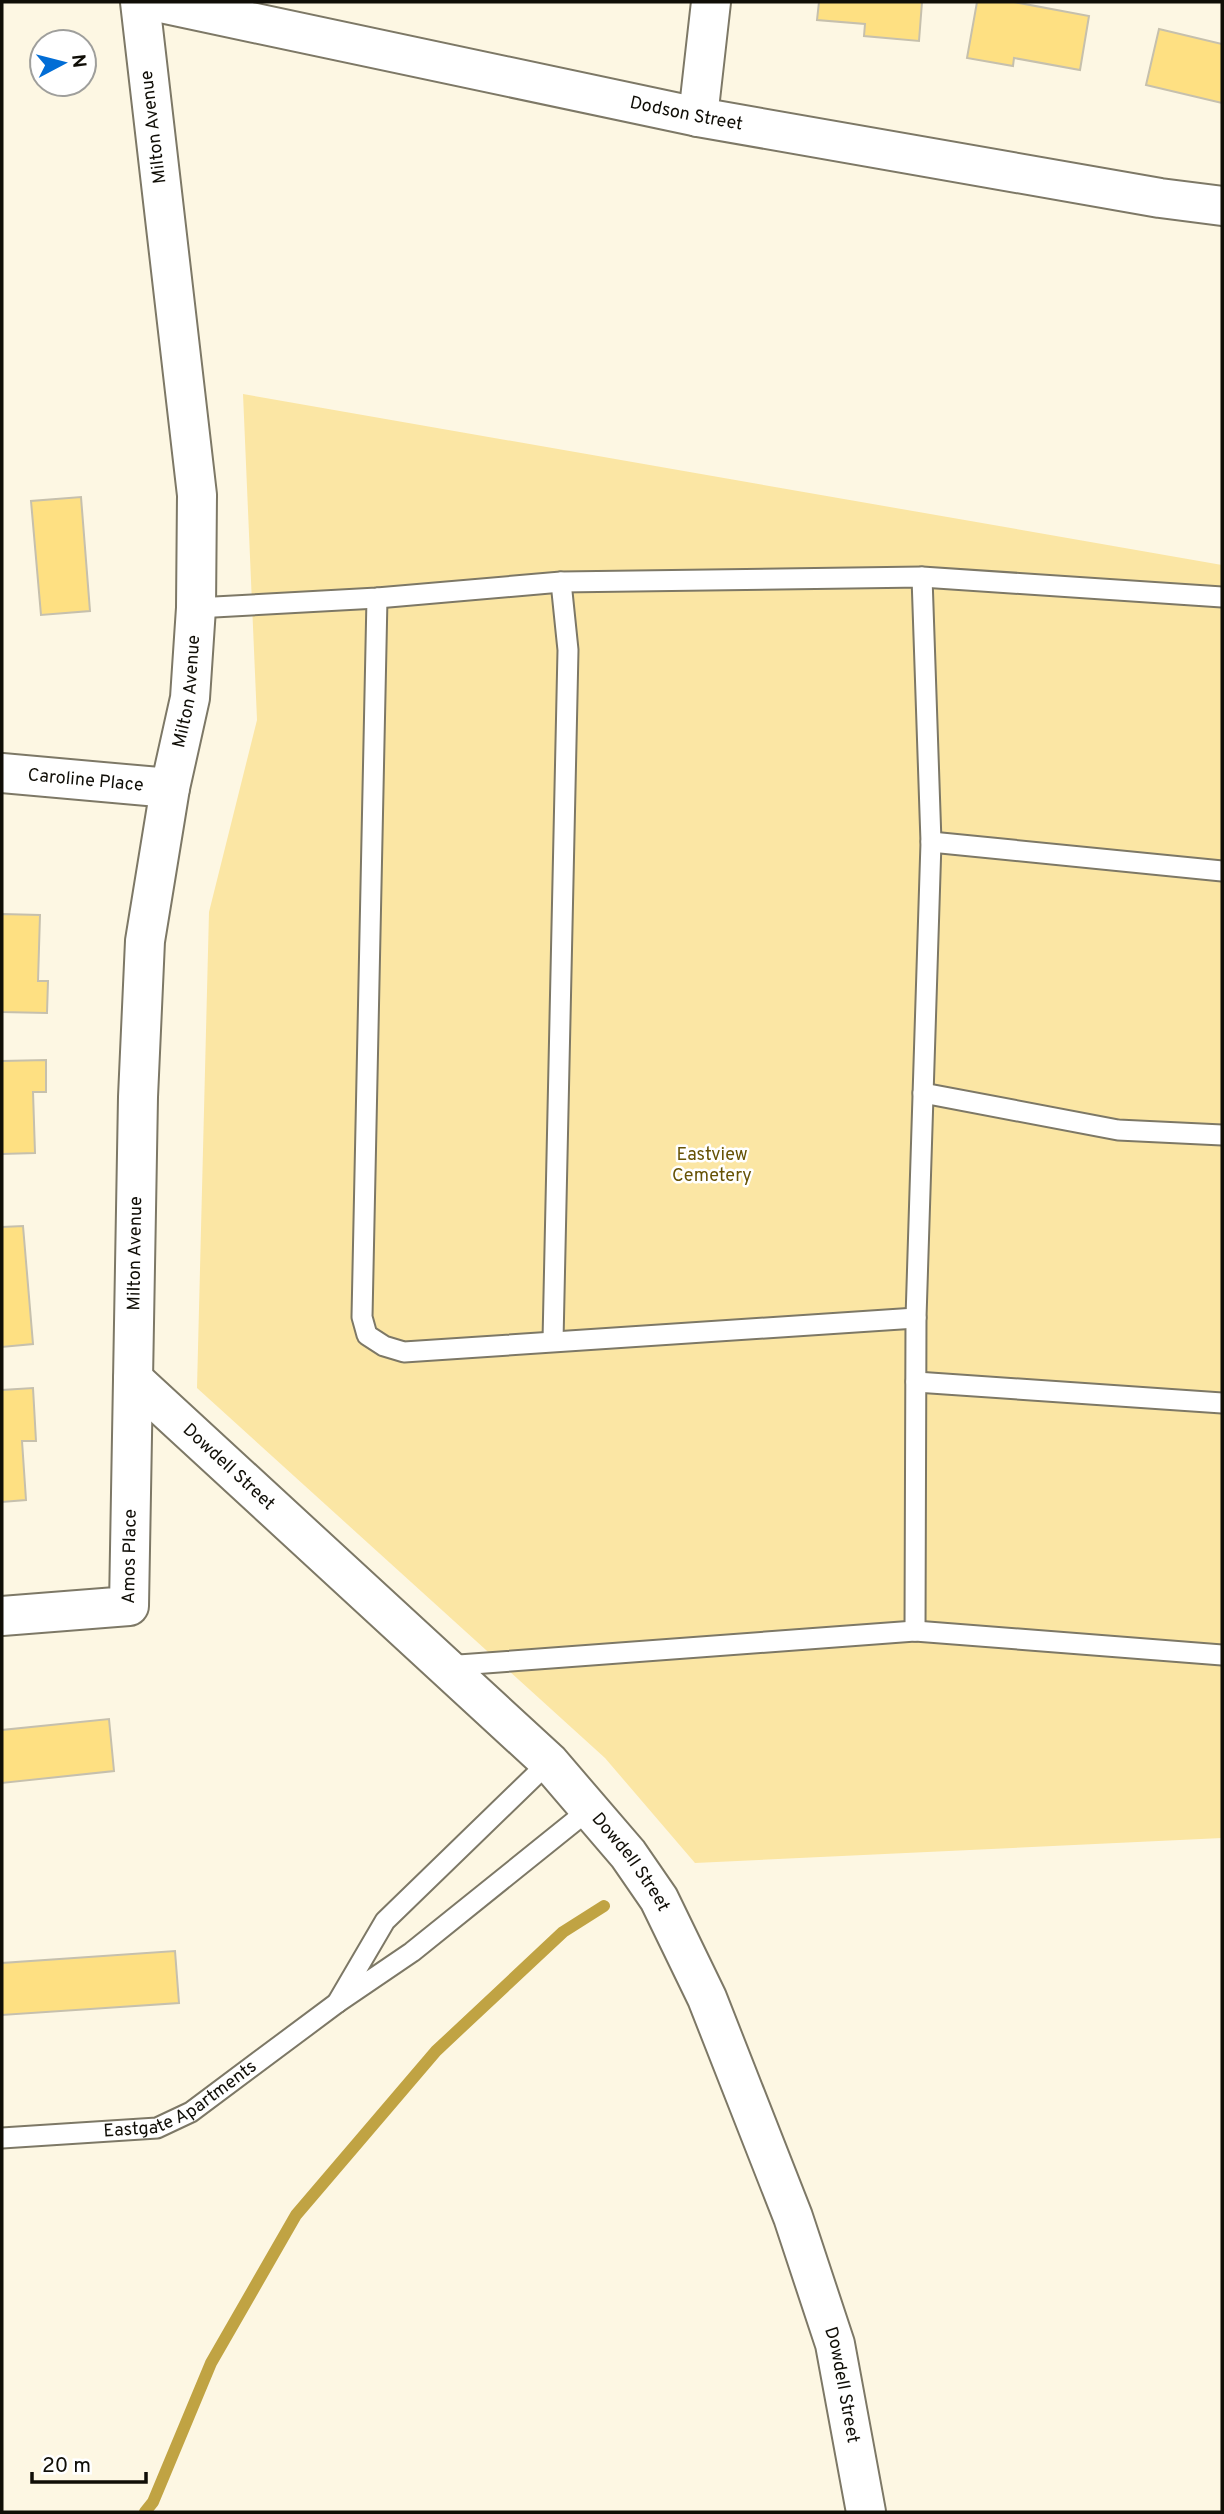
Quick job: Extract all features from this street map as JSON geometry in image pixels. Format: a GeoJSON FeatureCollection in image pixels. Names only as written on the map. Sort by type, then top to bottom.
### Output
{"type":"FeatureCollection","features":[{"type":"Feature","properties":{"kind":"street","name":"Milton Avenue"},"geometry":{"type":"LineString","coordinates":[[133,1379],[138,1097],[145,941],[170,789],[190,698],[196,608],[197,495],[139,2]]}},
{"type":"Feature","properties":{"kind":"street","name":"Dodson Street"},"geometry":{"type":"LineString","coordinates":[[156,2],[698,117],[1160,198],[1222,206]]}},
{"type":"Feature","properties":{"kind":"street"},"geometry":{"type":"LineString","coordinates":[[698,117],[711,2]]}},
{"type":"Feature","properties":{"kind":"street","name":"Caroline Place"},"geometry":{"type":"LineString","coordinates":[[2,774],[170,789]]}},
{"type":"Feature","properties":{"kind":"street","name":"Amos Place"},"geometry":{"type":"LineString","coordinates":[[2,1616],[129,1606],[133,1379]]}},
{"type":"Feature","properties":{"kind":"street","name":"Dowdell Street"},"geometry":{"type":"LineString","coordinates":[[133,1379],[550,1762],[628,1854],[659,1899],[707,1998],[793,2217],[835,2344],[866,2512]]}},
{"type":"Feature","properties":{"kind":"lane"},"geometry":{"type":"LineString","coordinates":[[196,608],[377,598],[561,582],[922,577],[1222,597]]}},
{"type":"Feature","properties":{"kind":"lane"},"geometry":{"type":"LineString","coordinates":[[915,1631],[916,1318],[931,842],[922,577]]}},
{"type":"Feature","properties":{"kind":"lane"},"geometry":{"type":"LineString","coordinates":[[553,1341],[568,650],[561,582]]}},
{"type":"Feature","properties":{"kind":"lane"},"geometry":{"type":"LineString","coordinates":[[377,598],[362,1317],[367,1335],[384,1346],[404,1352],[916,1318]]}},
{"type":"Feature","properties":{"kind":"lane"},"geometry":{"type":"LineString","coordinates":[[931,842],[1222,871]]}},
{"type":"Feature","properties":{"kind":"lane"},"geometry":{"type":"LineString","coordinates":[[923,1093],[1118,1130],[1222,1135]]}},
{"type":"Feature","properties":{"kind":"lane"},"geometry":{"type":"LineString","coordinates":[[916,1382],[1222,1403]]}},
{"type":"Feature","properties":{"kind":"lane"},"geometry":{"type":"LineString","coordinates":[[443,1666],[915,1631],[1222,1655]]}},
{"type":"Feature","properties":{"kind":"lane"},"geometry":{"type":"LineString","coordinates":[[337,2003],[385,1921],[550,1762]]}},
{"type":"Feature","properties":{"kind":"lane","name":"Eastgate Apartments"},"geometry":{"type":"LineString","coordinates":[[2,2138],[157,2128],[191,2112],[337,2003],[412,1952],[591,1808]]}},
{"type":"Feature","properties":{"kind":"green space","name":"Eastview Cemetery"},"geometry":{"type":"Polygon","coordinates":[[[243,394],[1222,565],[1222,1838],[695,1863],[605,1758],[197,1388],[209,912],[257,720],[243,394]]]}},
{"type":"Feature","properties":{"kind":"building"},"geometry":{"type":"Polygon","coordinates":[[[819,2],[922,2],[919,41],[864,36],[865,24],[817,20],[819,2]]]}},
{"type":"Feature","properties":{"kind":"building"},"geometry":{"type":"Polygon","coordinates":[[[977,2],[1014,2],[1089,16],[1080,70],[1014,58],[1013,66],[967,58],[977,2]]]}},
{"type":"Feature","properties":{"kind":"building"},"geometry":{"type":"Polygon","coordinates":[[[1159,29],[1222,44],[1222,103],[1146,85],[1159,29]]]}},
{"type":"Feature","properties":{"kind":"building"},"geometry":{"type":"Polygon","coordinates":[[[81,497],[90,611],[41,615],[31,501],[81,497]]]}},
{"type":"Feature","properties":{"kind":"building"},"geometry":{"type":"Polygon","coordinates":[[[2,914],[40,915],[38,981],[48,981],[47,1013],[2,1012],[2,914]]]}},
{"type":"Feature","properties":{"kind":"building"},"geometry":{"type":"Polygon","coordinates":[[[46,1060],[46,1092],[33,1092],[35,1153],[2,1154],[2,1061],[46,1060]]]}},
{"type":"Feature","properties":{"kind":"building"},"geometry":{"type":"Polygon","coordinates":[[[23,1226],[33,1344],[2,1347],[2,1227],[23,1226]]]}},
{"type":"Feature","properties":{"kind":"building"},"geometry":{"type":"Polygon","coordinates":[[[33,1388],[36,1441],[22,1441],[26,1500],[2,1502],[2,1390],[33,1388]]]}},
{"type":"Feature","properties":{"kind":"building"},"geometry":{"type":"Polygon","coordinates":[[[109,1719],[114,1771],[2,1783],[2,1730],[109,1719]]]}},
{"type":"Feature","properties":{"kind":"building"},"geometry":{"type":"Polygon","coordinates":[[[175,1951],[179,2003],[2,2015],[2,1963],[175,1951]]]}},
{"type":"Feature","properties":{"kind":"waterway"},"geometry":{"type":"LineString","coordinates":[[145,2512],[153,2502],[211,2363],[296,2215],[436,2051],[563,1932],[604,1906]]}}]}
